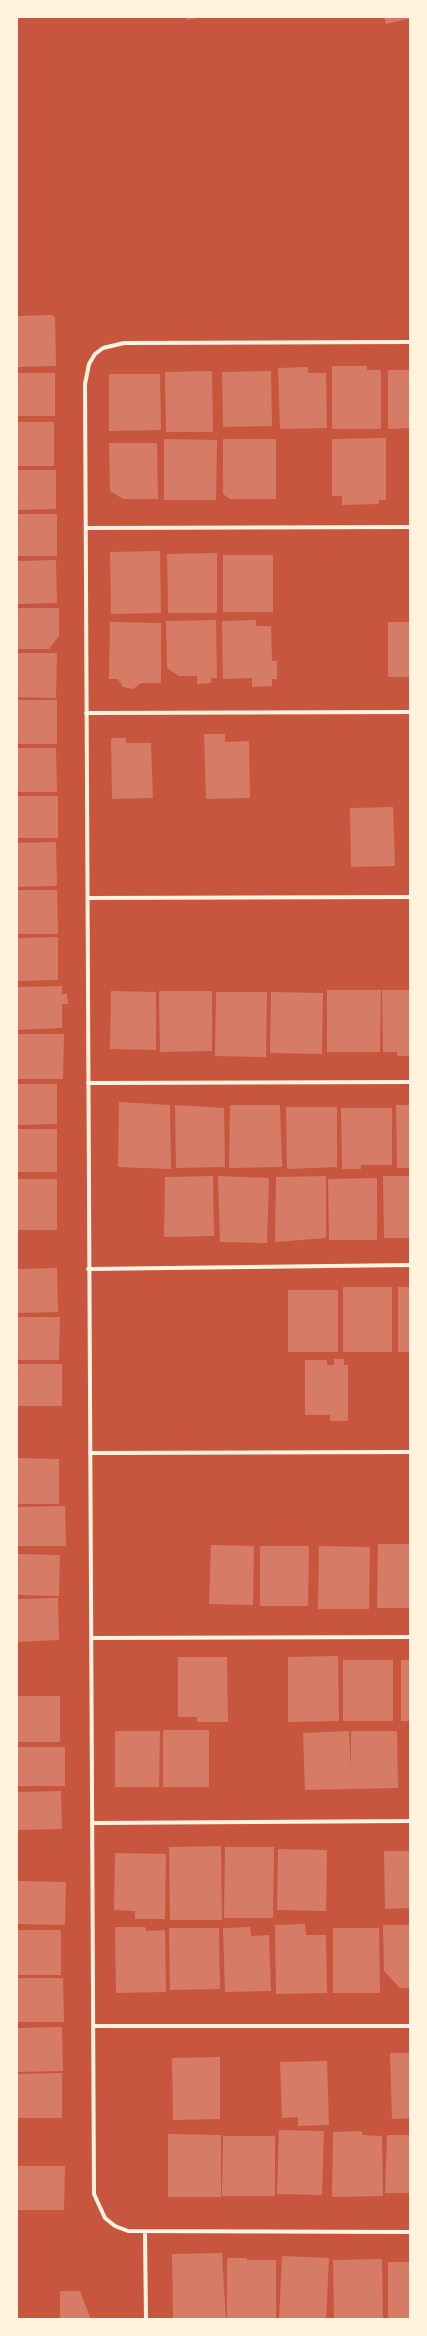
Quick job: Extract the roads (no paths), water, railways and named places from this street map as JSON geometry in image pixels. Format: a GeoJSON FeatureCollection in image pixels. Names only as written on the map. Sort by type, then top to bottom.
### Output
{"type":"FeatureCollection","features":[{"type":"Feature","properties":{"kind":"lane"},"geometry":{"type":"LineString","coordinates":[[411,342],[124,343],[103,348],[94,354],[89,364],[85,384],[87,528],[88,1269],[93,1823],[93,2185],[98,2207],[105,2218],[115,2226],[128,2231],[411,2232]]}},
{"type":"Feature","properties":{"kind":"lane"},"geometry":{"type":"LineString","coordinates":[[87,528],[411,527]]}},
{"type":"Feature","properties":{"kind":"lane"},"geometry":{"type":"LineString","coordinates":[[86,713],[411,712]]}},
{"type":"Feature","properties":{"kind":"lane"},"geometry":{"type":"LineString","coordinates":[[88,898],[411,897]]}},
{"type":"Feature","properties":{"kind":"lane"},"geometry":{"type":"LineString","coordinates":[[88,1083],[411,1082]]}},
{"type":"Feature","properties":{"kind":"lane"},"geometry":{"type":"LineString","coordinates":[[88,1269],[411,1265]]}},
{"type":"Feature","properties":{"kind":"lane"},"geometry":{"type":"LineString","coordinates":[[90,1453],[411,1452]]}},
{"type":"Feature","properties":{"kind":"lane"},"geometry":{"type":"LineString","coordinates":[[92,1638],[411,1637]]}},
{"type":"Feature","properties":{"kind":"lane"},"geometry":{"type":"LineString","coordinates":[[93,1823],[411,1821]]}},
{"type":"Feature","properties":{"kind":"lane"},"geometry":{"type":"LineString","coordinates":[[93,2026],[411,2026]]}},
{"type":"Feature","properties":{"kind":"lane"},"geometry":{"type":"LineString","coordinates":[[145,2232],[146,2320]]}}]}
